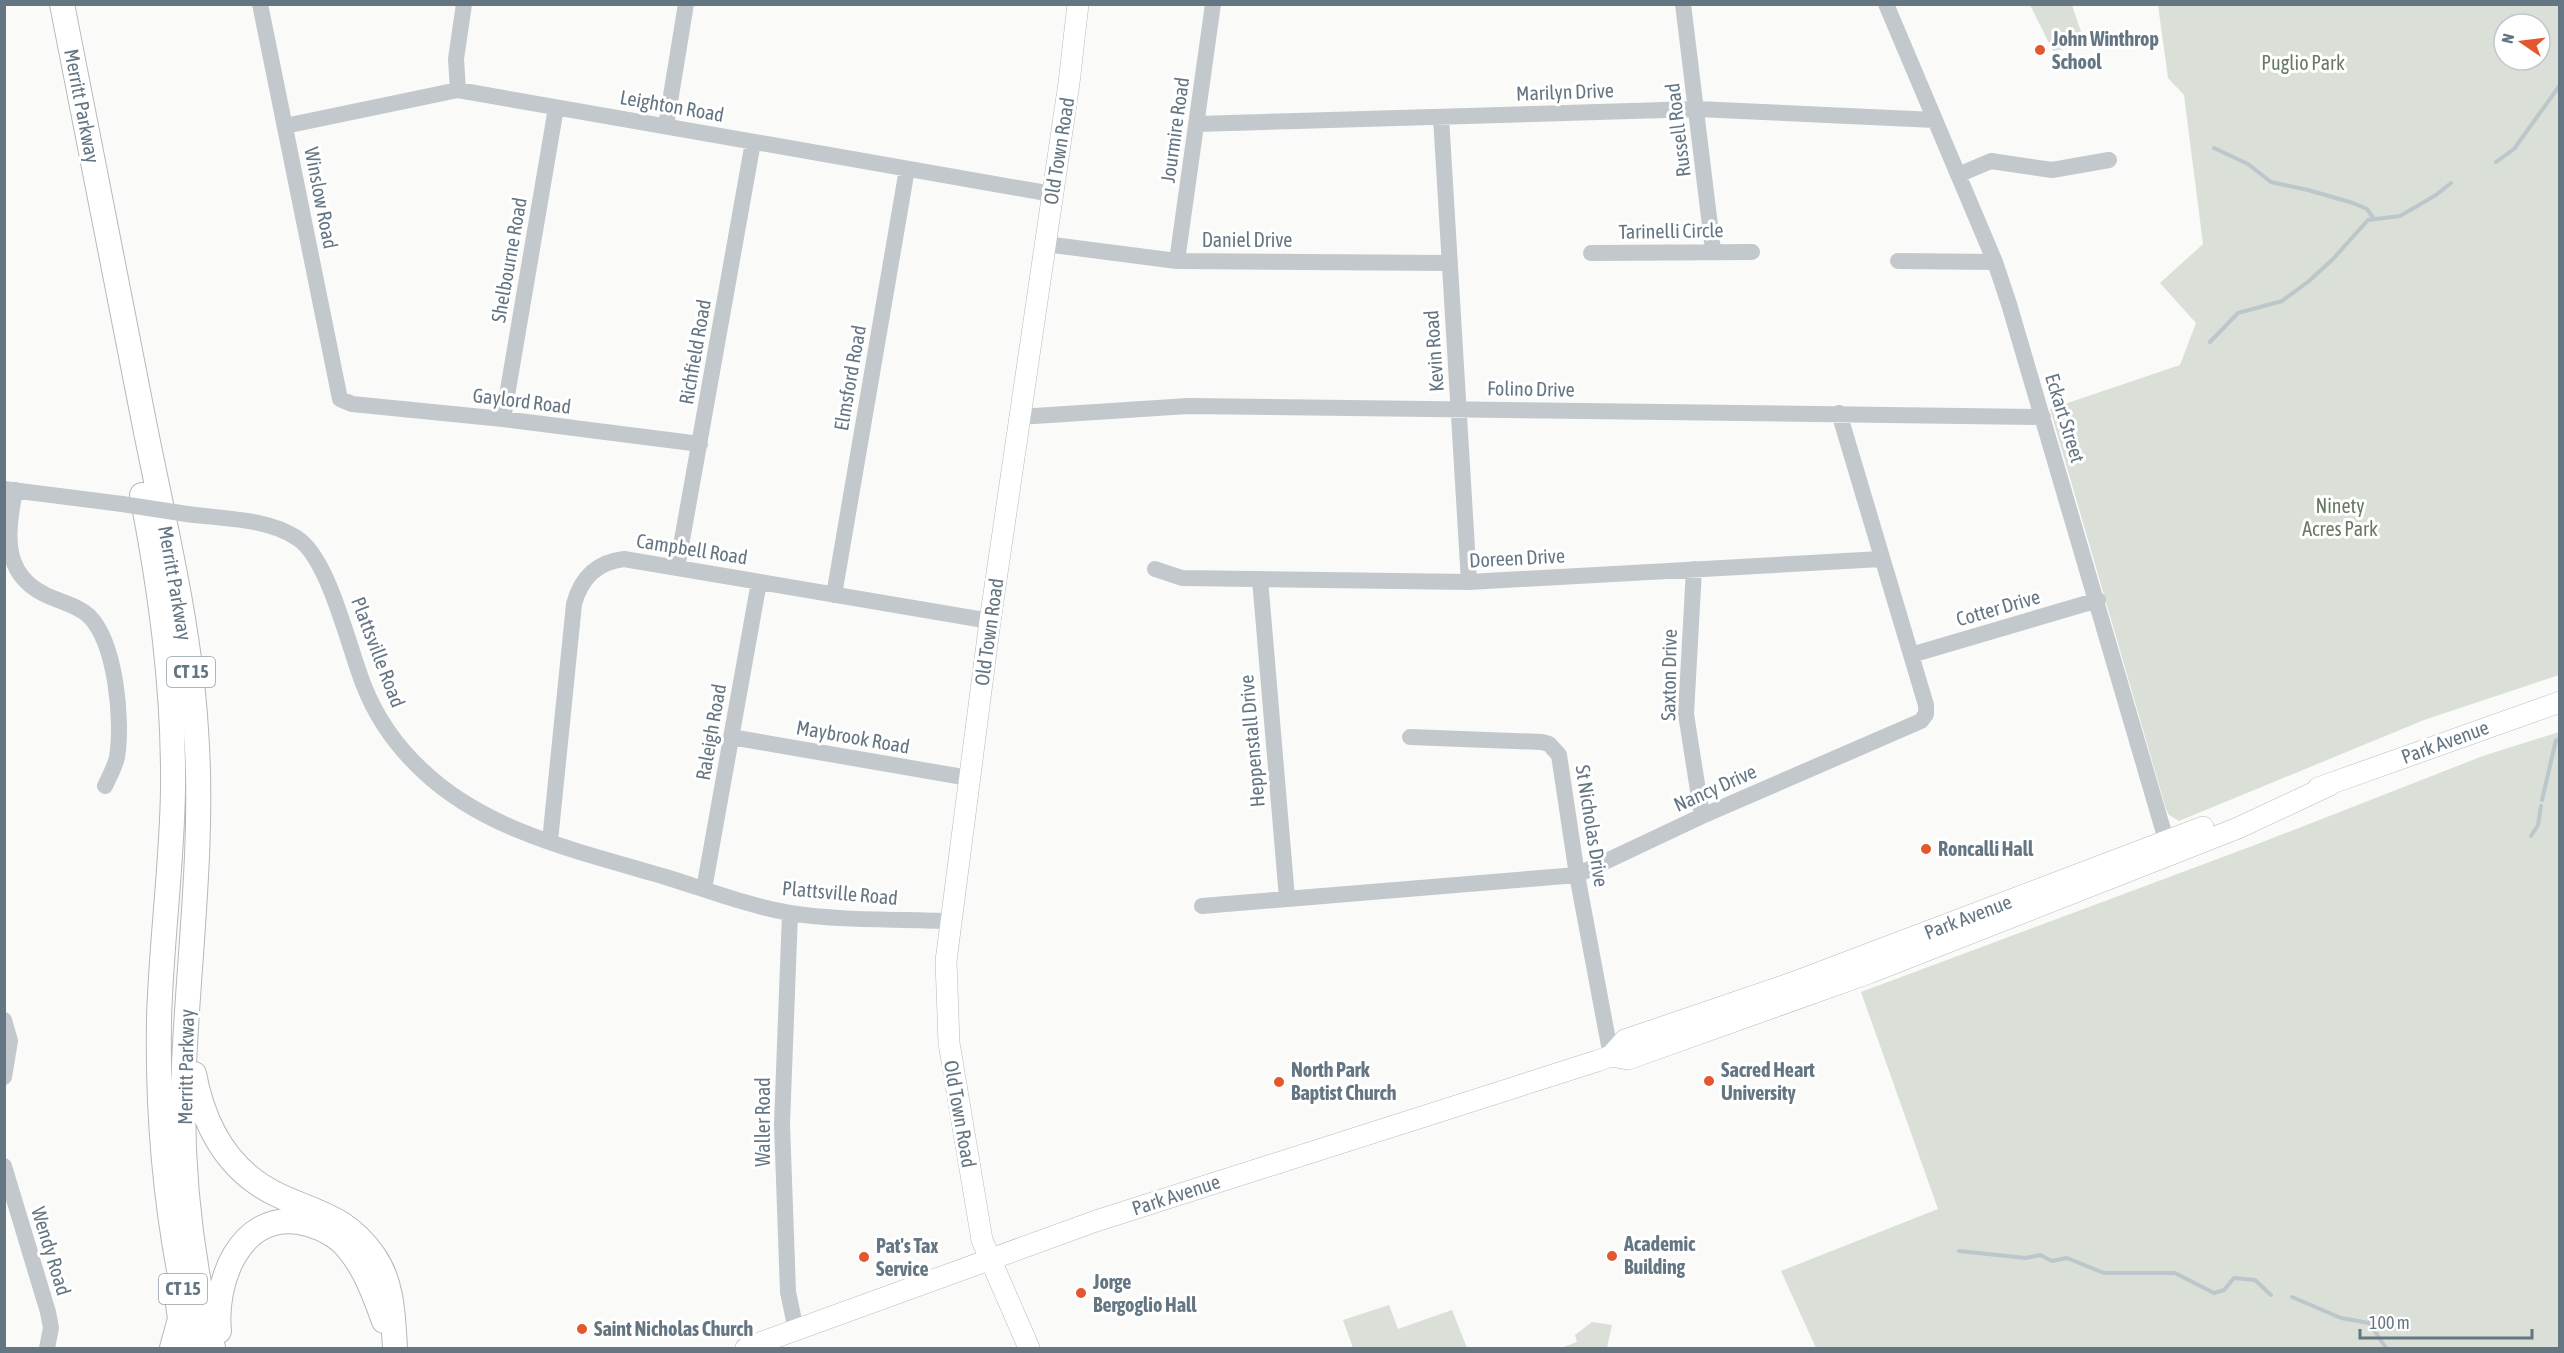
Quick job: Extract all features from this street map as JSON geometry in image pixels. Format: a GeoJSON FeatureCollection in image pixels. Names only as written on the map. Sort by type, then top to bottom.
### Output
{"type":"FeatureCollection","features":[{"type":"Feature","properties":{"kind":"highway","name":"Merritt Parkway"},"geometry":{"type":"LineString","coordinates":[[45,4],[151,543],[170,679],[173,790],[159,1021],[163,1142],[172,1230],[196,1348]]}},
{"type":"Feature","properties":{"kind":"highway","name":"Merritt Parkway"},"geometry":{"type":"LineString","coordinates":[[62,4],[170,549],[194,687],[198,786],[195,904],[184,1068],[188,1182],[197,1268],[213,1348]]}},
{"type":"Feature","properties":{"kind":"highway"},"geometry":{"type":"LineString","coordinates":[[186,1017],[200,1103],[211,1131],[234,1163],[247,1176],[280,1196],[322,1212],[342,1223],[370,1251],[388,1285],[395,1348]]}},
{"type":"Feature","properties":{"kind":"highway"},"geometry":{"type":"LineString","coordinates":[[221,1348],[219,1302],[227,1268],[233,1257],[249,1237],[264,1226],[293,1221],[321,1228],[340,1241],[351,1254],[364,1273],[395,1348]]}},
{"type":"Feature","properties":{"kind":"highway"},"geometry":{"type":"LineString","coordinates":[[171,1348],[180,1319],[172,1230]]}},
{"type":"Feature","properties":{"kind":"main road","name":"Old Town Road"},"geometry":{"type":"LineString","coordinates":[[1029,1348],[982,1240],[948,1043],[946,973],[950,921],[990,621],[1078,4]]}},
{"type":"Feature","properties":{"kind":"main road","name":"Park Avenue"},"geometry":{"type":"LineString","coordinates":[[746,1348],[990,1258],[1172,1195],[1339,1145],[1611,1056],[1628,1059],[2168,847],[2287,807],[2330,785],[2559,702]]}},
{"type":"Feature","properties":{"kind":"street","name":"Winslow Road"},"geometry":{"type":"LineString","coordinates":[[260,4],[340,399]]}},
{"type":"Feature","properties":{"kind":"street"},"geometry":{"type":"LineString","coordinates":[[458,90],[456,59],[464,4]]}},
{"type":"Feature","properties":{"kind":"street"},"geometry":{"type":"LineString","coordinates":[[666,126],[686,4]]}},
{"type":"Feature","properties":{"kind":"street","name":"Jourmire Road"},"geometry":{"type":"LineString","coordinates":[[1177,261],[1213,4]]}},
{"type":"Feature","properties":{"kind":"street","name":"Russell Road"},"geometry":{"type":"LineString","coordinates":[[1683,4],[1713,250]]}},
{"type":"Feature","properties":{"kind":"street","name":"Eckart Street"},"geometry":{"type":"LineString","coordinates":[[1886,4],[1995,262],[2098,600],[2168,847]]}},
{"type":"Feature","properties":{"kind":"street","name":"Leighton Road"},"geometry":{"type":"LineString","coordinates":[[285,126],[458,90],[1052,194]]}},
{"type":"Feature","properties":{"kind":"street","name":"Shelbourne Road"},"geometry":{"type":"LineString","coordinates":[[503,419],[556,108]]}},
{"type":"Feature","properties":{"kind":"street","name":"Marilyn Drive"},"geometry":{"type":"LineString","coordinates":[[1197,124],[1697,110],[1935,120]]}},
{"type":"Feature","properties":{"kind":"street","name":"Kevin Road"},"geometry":{"type":"LineString","coordinates":[[1441,117],[1469,582]]}},
{"type":"Feature","properties":{"kind":"street","name":"Richfield Road"},"geometry":{"type":"LineString","coordinates":[[677,568],[753,142]]}},
{"type":"Feature","properties":{"kind":"street"},"geometry":{"type":"LineString","coordinates":[[1958,175],[1991,161],[2010,162],[2038,170],[2052,170],[2109,160]]}},
{"type":"Feature","properties":{"kind":"street","name":"Elmsford Road"},"geometry":{"type":"LineString","coordinates":[[834,595],[907,169]]}},
{"type":"Feature","properties":{"kind":"street","name":"Daniel Drive"},"geometry":{"type":"LineString","coordinates":[[1045,244],[1177,261],[1450,263]]}},
{"type":"Feature","properties":{"kind":"street","name":"Tarinelli Circle"},"geometry":{"type":"LineString","coordinates":[[1591,253],[1713,250],[1752,252]]}},
{"type":"Feature","properties":{"kind":"street"},"geometry":{"type":"LineString","coordinates":[[1898,261],[1995,262]]}},
{"type":"Feature","properties":{"kind":"street","name":"Gaylord Road"},"geometry":{"type":"LineString","coordinates":[[340,399],[352,404],[503,419],[700,444]]}},
{"type":"Feature","properties":{"kind":"street","name":"Folino Drive"},"geometry":{"type":"LineString","coordinates":[[1019,417],[1188,406],[2043,417]]}},
{"type":"Feature","properties":{"kind":"street","name":"Nancy Drive"},"geometry":{"type":"LineString","coordinates":[[1202,906],[1577,875],[1702,816],[1921,721],[1926,714],[1926,705],[1839,413]]}},
{"type":"Feature","properties":{"kind":"street"},"geometry":{"type":"LineString","coordinates":[[10,489],[8,535],[10,550],[21,574],[29,585],[80,609],[91,618],[107,648],[113,668],[118,722],[117,758],[105,786]]}},
{"type":"Feature","properties":{"kind":"street","name":"Plattsville Road"},"geometry":{"type":"LineString","coordinates":[[10,489],[122,504],[276,529],[298,538],[318,560],[330,584],[365,688],[378,717],[405,753],[436,782],[473,808],[550,841],[790,913],[950,921]]}},
{"type":"Feature","properties":{"kind":"street","name":"Campbell Road"},"geometry":{"type":"LineString","coordinates":[[550,841],[577,592],[590,573],[614,560],[624,559],[990,621]]}},
{"type":"Feature","properties":{"kind":"street","name":"Doreen Drive"},"geometry":{"type":"LineString","coordinates":[[1155,569],[1182,578],[1469,582],[1881,559]]}},
{"type":"Feature","properties":{"kind":"street","name":"Saxton Drive"},"geometry":{"type":"LineString","coordinates":[[1694,569],[1686,714],[1702,816]]}},
{"type":"Feature","properties":{"kind":"street","name":"Heppenstall Drive"},"geometry":{"type":"LineString","coordinates":[[1260,579],[1287,898]]}},
{"type":"Feature","properties":{"kind":"street","name":"Raleigh Road"},"geometry":{"type":"LineString","coordinates":[[704,889],[759,582]]}},
{"type":"Feature","properties":{"kind":"street","name":"Cotter Drive"},"geometry":{"type":"LineString","coordinates":[[1911,655],[2098,600]]}},
{"type":"Feature","properties":{"kind":"street","name":"Maybrook Road"},"geometry":{"type":"LineString","coordinates":[[731,737],[969,778]]}},
{"type":"Feature","properties":{"kind":"street","name":"St Nicholas Drive"},"geometry":{"type":"LineString","coordinates":[[1410,737],[1549,744],[1559,755],[1577,875],[1611,1056]]}},
{"type":"Feature","properties":{"kind":"street","name":"Waller Road"},"geometry":{"type":"LineString","coordinates":[[790,913],[782,1124],[788,1292],[796,1330]]}},
{"type":"Feature","properties":{"kind":"street"},"geometry":{"type":"LineString","coordinates":[[4,1020],[10,1041],[4,1077]]}},
{"type":"Feature","properties":{"kind":"street","name":"Wendy Road"},"geometry":{"type":"LineString","coordinates":[[4,1166],[48,1312],[51,1328],[47,1348]]}},
{"type":"Feature","properties":{"kind":"green space"},"geometry":{"type":"Polygon","coordinates":[[[2030,5],[2072,5],[2081,32],[2074,47],[2053,51],[2030,5]]]}},
{"type":"Feature","properties":{"kind":"green space","name":"Ninety Acres Park"},"geometry":{"type":"Polygon","coordinates":[[[2158,5],[2559,5],[2559,675],[2424,720],[2179,821],[2169,815],[2166,809],[2050,409],[2180,365],[2196,323],[2160,283],[2203,244],[2184,95],[2168,78],[2158,5]]]}},
{"type":"Feature","properties":{"kind":"green space"},"geometry":{"type":"Polygon","coordinates":[[[2559,732],[2559,1348],[1816,1348],[1781,1271],[1938,1209],[1861,992],[2255,845],[2483,756],[2559,732]]]}},
{"type":"Feature","properties":{"kind":"green space"},"geometry":{"type":"Polygon","coordinates":[[[1389,1305],[1398,1329],[1452,1310],[1467,1348],[1353,1348],[1343,1320],[1389,1305]]]}},
{"type":"Feature","properties":{"kind":"green space"},"geometry":{"type":"Polygon","coordinates":[[[1592,1322],[1612,1325],[1607,1348],[1561,1348],[1577,1342],[1575,1335],[1592,1322]]]}},
{"type":"Feature","properties":{"kind":"waterway"},"geometry":{"type":"LineString","coordinates":[[2496,162],[2514,149],[2560,85]]}},
{"type":"Feature","properties":{"kind":"waterway"},"geometry":{"type":"LineString","coordinates":[[2214,148],[2248,164],[2271,182],[2353,203],[2367,209],[2374,219]]}},
{"type":"Feature","properties":{"kind":"waterway"},"geometry":{"type":"LineString","coordinates":[[2210,342],[2238,313],[2282,301],[2309,281],[2333,259],[2368,220],[2400,216],[2436,195],[2451,183]]}},
{"type":"Feature","properties":{"kind":"waterway"},"geometry":{"type":"LineString","coordinates":[[2542,800],[2556,740]]}},
{"type":"Feature","properties":{"kind":"waterway"},"geometry":{"type":"LineString","coordinates":[[2531,836],[2538,825],[2541,806]]}},
{"type":"Feature","properties":{"kind":"waterway"},"geometry":{"type":"LineString","coordinates":[[1959,1251],[2026,1258],[2040,1255],[2052,1261],[2067,1258],[2104,1273],[2175,1273],[2214,1293],[2224,1290],[2234,1278],[2255,1280],[2271,1295]]}},
{"type":"Feature","properties":{"kind":"waterway"},"geometry":{"type":"LineString","coordinates":[[2292,1297],[2341,1318],[2369,1323],[2386,1348]]}},
{"type":"Feature","properties":{"kind":"place","name":"John Winthrop School"},"geometry":{"type":"Point","coordinates":[2040,50]}},
{"type":"Feature","properties":{"kind":"place","name":"Roncalli Hall"},"geometry":{"type":"Point","coordinates":[1926,849]}},
{"type":"Feature","properties":{"kind":"place","name":"Sacred Heart University"},"geometry":{"type":"Point","coordinates":[1709,1081]}},
{"type":"Feature","properties":{"kind":"place","name":"North Park Baptist Church"},"geometry":{"type":"Point","coordinates":[1279,1082]}},
{"type":"Feature","properties":{"kind":"place","name":"Academic Building"},"geometry":{"type":"Point","coordinates":[1612,1256]}},
{"type":"Feature","properties":{"kind":"place","name":"Pat's Tax Service"},"geometry":{"type":"Point","coordinates":[864,1257]}},
{"type":"Feature","properties":{"kind":"place","name":"Jorge Bergoglio Hall"},"geometry":{"type":"Point","coordinates":[1081,1293]}},
{"type":"Feature","properties":{"kind":"place","name":"Saint Nicholas Church"},"geometry":{"type":"Point","coordinates":[582,1329]}},
{"type":"Feature","properties":{"kind":"park label","name":"Puglio Park"},"geometry":{"type":"Point","coordinates":[2303,63]}}]}
